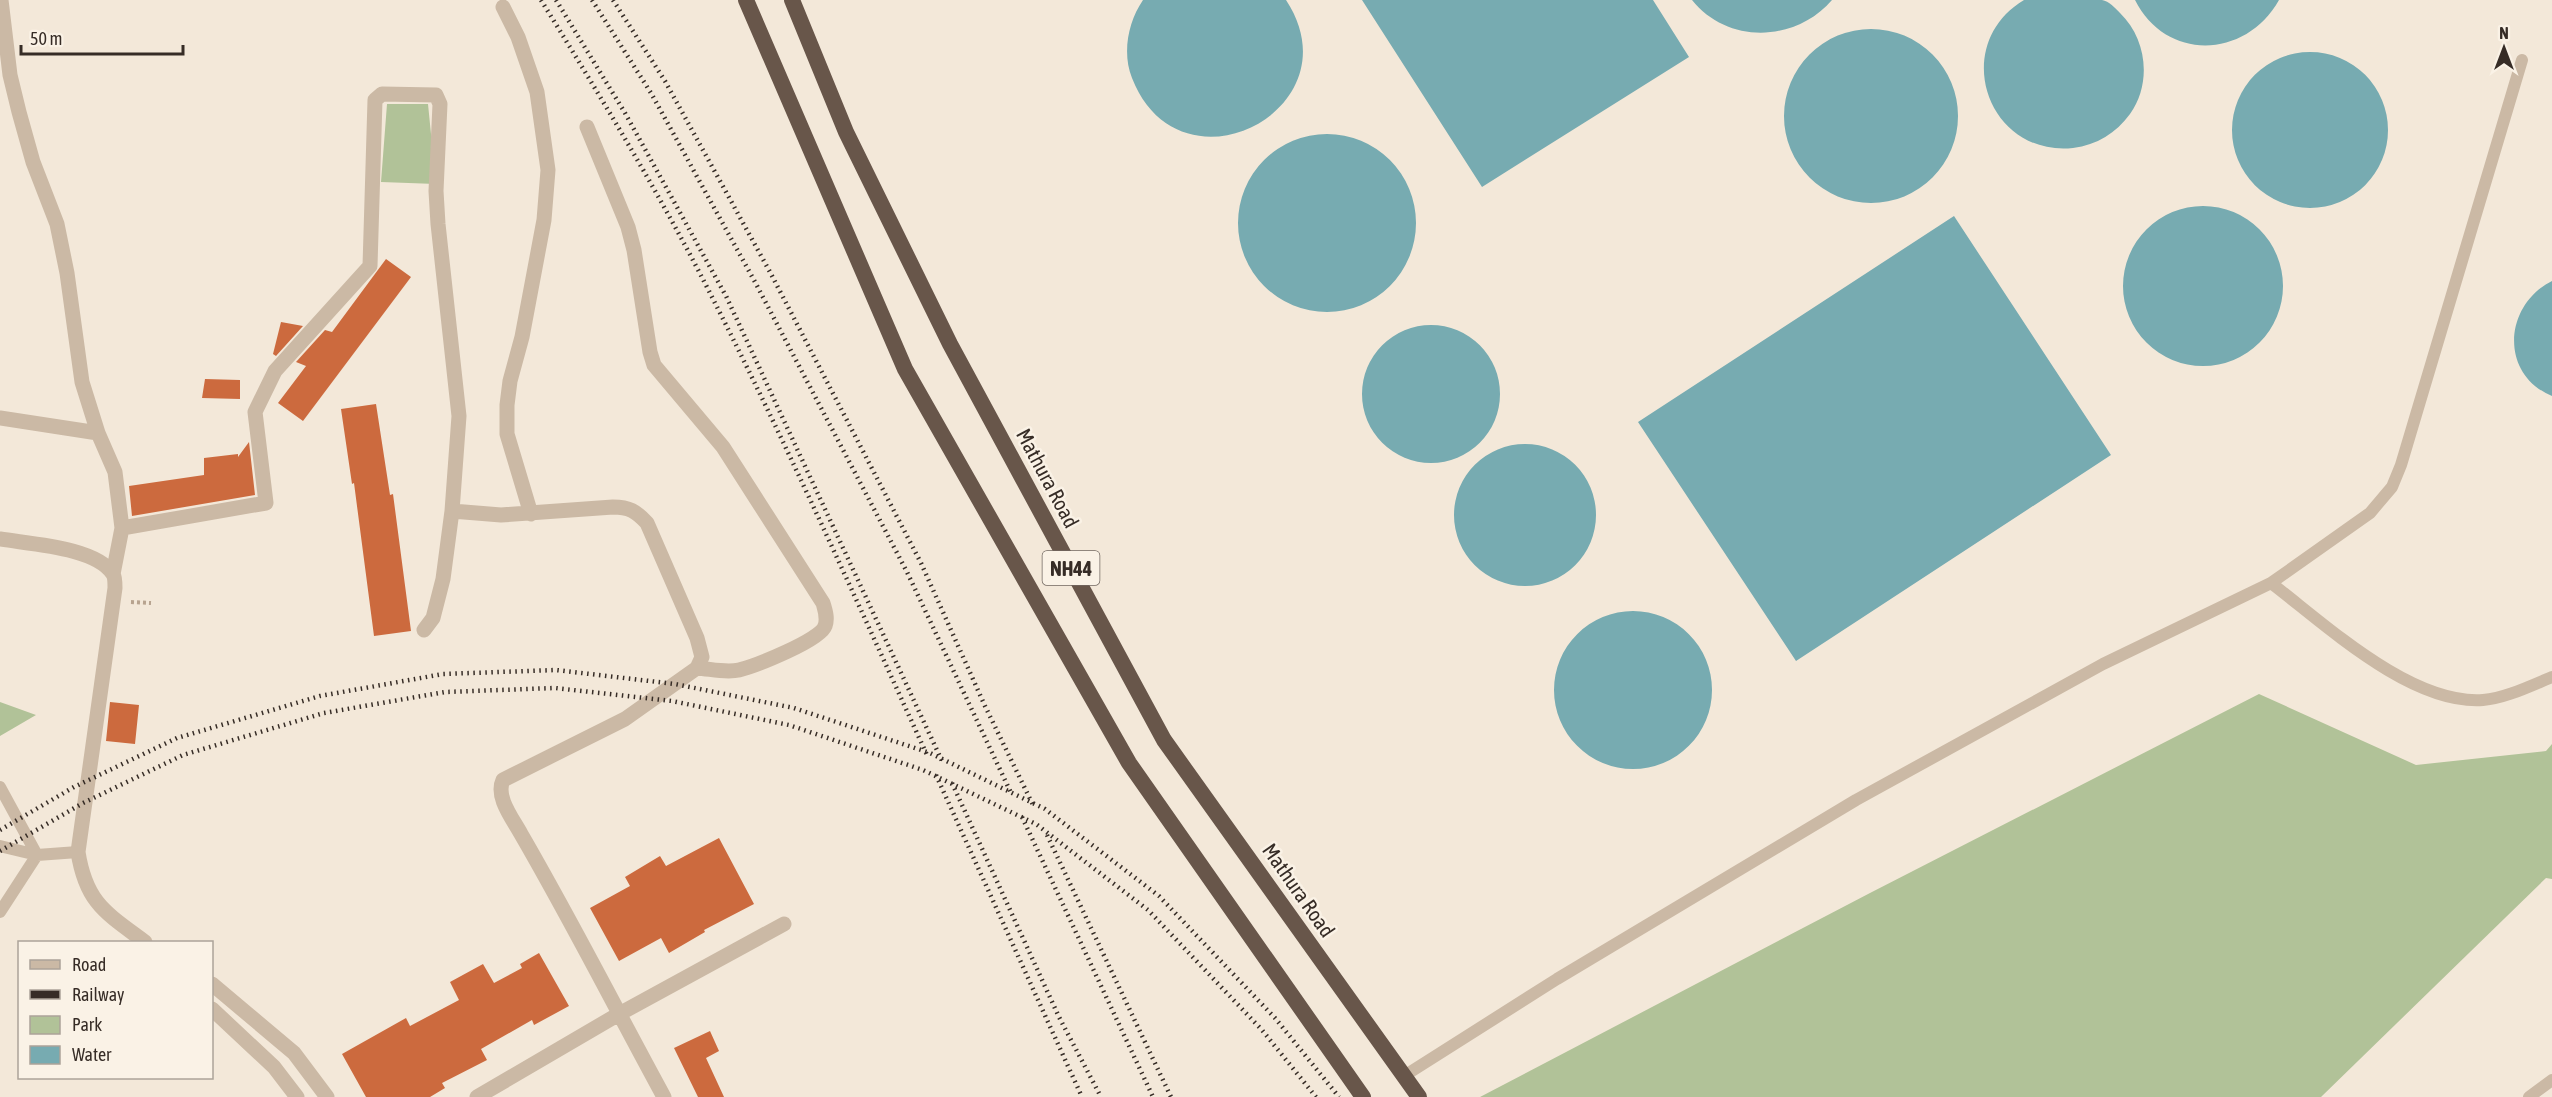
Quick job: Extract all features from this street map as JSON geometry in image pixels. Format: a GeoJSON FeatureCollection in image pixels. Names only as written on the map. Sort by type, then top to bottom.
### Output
{"type":"FeatureCollection","features":[{"type":"Feature","properties":{"kind":"highway","name":"NH44"},"geometry":{"type":"LineString","coordinates":[[746,0],[905,369],[1129,763],[1363,1097]]}},
{"type":"Feature","properties":{"kind":"highway","name":"Mathura Road"},"geometry":{"type":"LineString","coordinates":[[792,0],[846,132],[950,344],[1164,740],[1419,1097]]}},
{"type":"Feature","properties":{"kind":"street"},"geometry":{"type":"LineString","coordinates":[[1,0],[10,75],[33,162],[57,224],[67,273],[82,381],[98,433],[115,472],[122,528],[113,574],[115,588],[78,852],[86,886],[101,909],[144,941]]}},
{"type":"Feature","properties":{"kind":"street"},"geometry":{"type":"LineString","coordinates":[[503,7],[518,38],[537,92],[548,170],[544,220],[507,405],[507,434],[531,514]]}},
{"type":"Feature","properties":{"kind":"street"},"geometry":{"type":"LineString","coordinates":[[122,528],[266,503],[255,412],[275,371],[370,266],[374,104],[382,94],[436,95],[440,104],[436,191],[438,224],[459,416],[453,511],[438,603],[433,618],[423,630]]}},
{"type":"Feature","properties":{"kind":"street"},"geometry":{"type":"LineString","coordinates":[[586,127],[628,227],[654,365],[723,447],[823,603],[826,616],[825,627],[820,634],[772,658],[739,670],[697,668]]}},
{"type":"Feature","properties":{"kind":"street"},"geometry":{"type":"LineString","coordinates":[[0,418],[98,433]]}},
{"type":"Feature","properties":{"kind":"street"},"geometry":{"type":"LineString","coordinates":[[453,511],[501,515],[626,507],[637,512],[647,523],[697,638],[702,657],[697,668],[625,719],[503,780],[500,787],[500,793],[510,813],[560,900],[663,1097]]}},
{"type":"Feature","properties":{"kind":"street"},"geometry":{"type":"LineString","coordinates":[[0,539],[86,554],[100,562],[113,574]]}},
{"type":"Feature","properties":{"kind":"street"},"geometry":{"type":"LineString","coordinates":[[477,1097],[619,1014],[784,924]]}},
{"type":"Feature","properties":{"kind":"street"},"geometry":{"type":"LineString","coordinates":[[213,985],[294,1053],[327,1097]]}},
{"type":"Feature","properties":{"kind":"street"},"geometry":{"type":"LineString","coordinates":[[213,1010],[274,1068],[297,1097]]}},
{"type":"Feature","properties":{"kind":"lane"},"geometry":{"type":"LineString","coordinates":[[1404,1076],[1557,980],[1856,800],[2103,664],[2271,584],[2370,513],[2392,487],[2402,465],[2522,60]]}},
{"type":"Feature","properties":{"kind":"lane"},"geometry":{"type":"LineString","coordinates":[[2271,584],[2387,670],[2424,690],[2453,699],[2484,700],[2514,692],[2552,677]]}},
{"type":"Feature","properties":{"kind":"lane"},"geometry":{"type":"LineString","coordinates":[[0,787],[37,855]]}},
{"type":"Feature","properties":{"kind":"lane"},"geometry":{"type":"LineString","coordinates":[[0,846],[37,855],[78,852]]}},
{"type":"Feature","properties":{"kind":"lane"},"geometry":{"type":"LineString","coordinates":[[0,912],[37,855]]}},
{"type":"Feature","properties":{"kind":"lane"},"geometry":{"type":"LineString","coordinates":[[2529,1097],[2552,1080]]}},
{"type":"Feature","properties":{"kind":"green space"},"geometry":{"type":"Polygon","coordinates":[[[387,104],[428,104],[436,184],[381,182],[387,104]]]}},
{"type":"Feature","properties":{"kind":"green space"},"geometry":{"type":"Polygon","coordinates":[[[2259,694],[2416,765],[2546,751],[2552,744],[2552,879],[2546,878],[2321,1097],[1480,1097],[1870,893],[2259,694]]]}},
{"type":"Feature","properties":{"kind":"green space"},"geometry":{"type":"Polygon","coordinates":[[[0,702],[36,715],[0,736],[0,702]]]}},
{"type":"Feature","properties":{"kind":"water"},"geometry":{"type":"Polygon","coordinates":[[[1143,0],[1286,0],[1302,40],[1299,75],[1282,105],[1254,126],[1221,136],[1186,133],[1155,114],[1132,78],[1127,58],[1130,28],[1143,0]]]}},
{"type":"Feature","properties":{"kind":"water"},"geometry":{"type":"Polygon","coordinates":[[[1362,0],[1653,0],[1689,57],[1482,187],[1362,0]]]}},
{"type":"Feature","properties":{"kind":"water"},"geometry":{"type":"Polygon","coordinates":[[[1692,0],[1832,0],[1817,14],[1800,24],[1762,33],[1743,31],[1724,25],[1707,15],[1692,0]]]}},
{"type":"Feature","properties":{"kind":"water"},"geometry":{"type":"Polygon","coordinates":[[[2024,0],[2102,0],[2112,5],[2120,13],[2136,35],[2143,62],[2142,89],[2130,114],[2119,127],[2105,137],[2073,148],[2043,146],[2019,135],[2000,117],[1988,94],[1984,69],[1988,43],[2001,20],[2024,0]]]}},
{"type":"Feature","properties":{"kind":"water"},"geometry":{"type":"Polygon","coordinates":[[[2135,0],[2279,0],[2265,19],[2247,34],[2227,42],[2206,45],[2185,43],[2166,34],[2149,20],[2135,0]]]}},
{"type":"Feature","properties":{"kind":"water"},"geometry":{"type":"Polygon","coordinates":[[[1871,29],[1888,30],[1904,35],[1920,43],[1933,54],[1944,67],[1952,83],[1957,99],[1957,133],[1952,149],[1944,165],[1933,178],[1920,189],[1904,197],[1888,202],[1871,203],[1854,202],[1838,197],[1822,189],[1809,178],[1798,165],[1790,149],[1785,133],[1784,116],[1785,99],[1790,83],[1798,67],[1809,54],[1822,43],[1838,35],[1854,30],[1871,29]]]}},
{"type":"Feature","properties":{"kind":"water"},"geometry":{"type":"Polygon","coordinates":[[[2310,52],[2340,58],[2365,75],[2382,100],[2388,130],[2382,160],[2365,185],[2340,202],[2310,208],[2280,202],[2255,185],[2238,160],[2232,130],[2238,100],[2255,75],[2280,58],[2310,52]]]}},
{"type":"Feature","properties":{"kind":"water"},"geometry":{"type":"Polygon","coordinates":[[[1327,134],[1361,141],[1390,160],[1409,189],[1416,223],[1409,257],[1390,286],[1361,305],[1327,312],[1293,305],[1264,286],[1245,257],[1238,223],[1245,189],[1264,160],[1293,141],[1327,134]]]}},
{"type":"Feature","properties":{"kind":"water"},"geometry":{"type":"Polygon","coordinates":[[[2203,206],[2234,212],[2260,229],[2277,255],[2283,286],[2277,317],[2260,343],[2234,360],[2203,366],[2172,360],[2146,343],[2129,317],[2123,286],[2129,255],[2146,229],[2172,212],[2203,206]]]}},
{"type":"Feature","properties":{"kind":"water"},"geometry":{"type":"Polygon","coordinates":[[[1954,216],[2111,455],[1796,661],[1638,422],[1954,216]]]}},
{"type":"Feature","properties":{"kind":"water"},"geometry":{"type":"Polygon","coordinates":[[[2552,281],[2552,396],[2535,386],[2523,372],[2516,356],[2514,339],[2517,322],[2524,306],[2536,292],[2552,281]]]}},
{"type":"Feature","properties":{"kind":"water"},"geometry":{"type":"Polygon","coordinates":[[[1431,325],[1457,330],[1480,345],[1495,368],[1500,394],[1495,420],[1480,443],[1457,458],[1431,463],[1405,458],[1382,443],[1367,420],[1362,394],[1367,368],[1382,345],[1405,330],[1431,325]]]}},
{"type":"Feature","properties":{"kind":"water"},"geometry":{"type":"Polygon","coordinates":[[[1525,444],[1552,450],[1575,465],[1590,488],[1596,515],[1590,542],[1575,565],[1552,580],[1525,586],[1498,580],[1475,565],[1460,542],[1454,515],[1460,488],[1475,465],[1498,450],[1525,444]]]}},
{"type":"Feature","properties":{"kind":"water"},"geometry":{"type":"Polygon","coordinates":[[[1633,611],[1649,612],[1663,617],[1677,624],[1689,634],[1699,646],[1706,660],[1711,674],[1711,706],[1706,720],[1699,734],[1689,746],[1677,756],[1663,763],[1649,768],[1633,769],[1617,768],[1603,763],[1589,756],[1577,746],[1567,734],[1560,720],[1555,706],[1554,690],[1555,674],[1560,660],[1567,646],[1577,634],[1589,624],[1603,617],[1617,612],[1633,611]]]}},
{"type":"Feature","properties":{"kind":"building"},"geometry":{"type":"Polygon","coordinates":[[[386,259],[411,277],[303,421],[278,403],[306,366],[296,362],[325,330],[332,332],[386,259]]]}},
{"type":"Feature","properties":{"kind":"building"},"geometry":{"type":"Polygon","coordinates":[[[281,322],[303,326],[276,356],[273,354],[281,322]]]}},
{"type":"Feature","properties":{"kind":"building"},"geometry":{"type":"Polygon","coordinates":[[[205,379],[240,380],[240,399],[202,398],[205,379]]]}},
{"type":"Feature","properties":{"kind":"building"},"geometry":{"type":"Polygon","coordinates":[[[376,404],[390,495],[393,494],[411,631],[374,636],[354,483],[352,484],[341,409],[376,404]]]}},
{"type":"Feature","properties":{"kind":"building"},"geometry":{"type":"Polygon","coordinates":[[[249,442],[255,495],[132,516],[129,486],[204,475],[204,458],[238,454],[238,457],[249,442]]]}},
{"type":"Feature","properties":{"kind":"building"},"geometry":{"type":"Polygon","coordinates":[[[110,702],[139,705],[135,744],[106,741],[110,702]]]}},
{"type":"Feature","properties":{"kind":"building"},"geometry":{"type":"Polygon","coordinates":[[[719,838],[754,904],[704,930],[705,932],[669,953],[661,938],[619,961],[590,908],[630,886],[625,877],[660,856],[666,866],[719,838]]]}},
{"type":"Feature","properties":{"kind":"building"},"geometry":{"type":"Polygon","coordinates":[[[539,953],[569,1006],[534,1025],[532,1020],[481,1049],[487,1060],[442,1083],[445,1088],[430,1097],[366,1097],[342,1054],[406,1018],[410,1026],[459,1000],[450,982],[483,964],[494,983],[522,968],[520,964],[539,953]]]}},
{"type":"Feature","properties":{"kind":"building"},"geometry":{"type":"Polygon","coordinates":[[[710,1031],[719,1051],[706,1058],[724,1097],[698,1097],[674,1048],[710,1031]]]}},
{"type":"Feature","properties":{"kind":"railway"},"geometry":{"type":"LineString","coordinates":[[541,0],[653,188],[715,303],[797,471],[927,755]]}},
{"type":"Feature","properties":{"kind":"railway"},"geometry":{"type":"LineString","coordinates":[[556,0],[625,113],[726,296],[942,761]]}},
{"type":"Feature","properties":{"kind":"railway"},"geometry":{"type":"LineString","coordinates":[[592,0],[651,93],[755,282],[907,572],[1012,795]]}},
{"type":"Feature","properties":{"kind":"railway"},"geometry":{"type":"LineString","coordinates":[[613,0],[665,81],[770,272],[921,563],[985,706],[1033,805]]}},
{"type":"Feature","properties":{"kind":"railway"},"geometry":{"type":"LineString","coordinates":[[0,830],[74,787],[177,738],[320,696],[443,674],[556,670],[675,684],[794,708],[930,753],[1045,809],[1159,896],[1275,1018],[1339,1097]]}},
{"type":"Feature","properties":{"kind":"railway"},"geometry":{"type":"LineString","coordinates":[[0,851],[83,803],[183,755],[324,713],[445,692],[555,688],[672,701],[789,725],[923,770],[1036,824],[1148,910],[1262,1030],[1316,1097]]}},
{"type":"Feature","properties":{"kind":"railway"},"geometry":{"type":"LineString","coordinates":[[936,775],[1082,1097]]}},
{"type":"Feature","properties":{"kind":"railway"},"geometry":{"type":"LineString","coordinates":[[952,783],[1059,1017],[1101,1097]]}},
{"type":"Feature","properties":{"kind":"railway"},"geometry":{"type":"LineString","coordinates":[[1022,817],[1153,1097]]}},
{"type":"Feature","properties":{"kind":"railway"},"geometry":{"type":"LineString","coordinates":[[1047,835],[1171,1097]]}}]}
